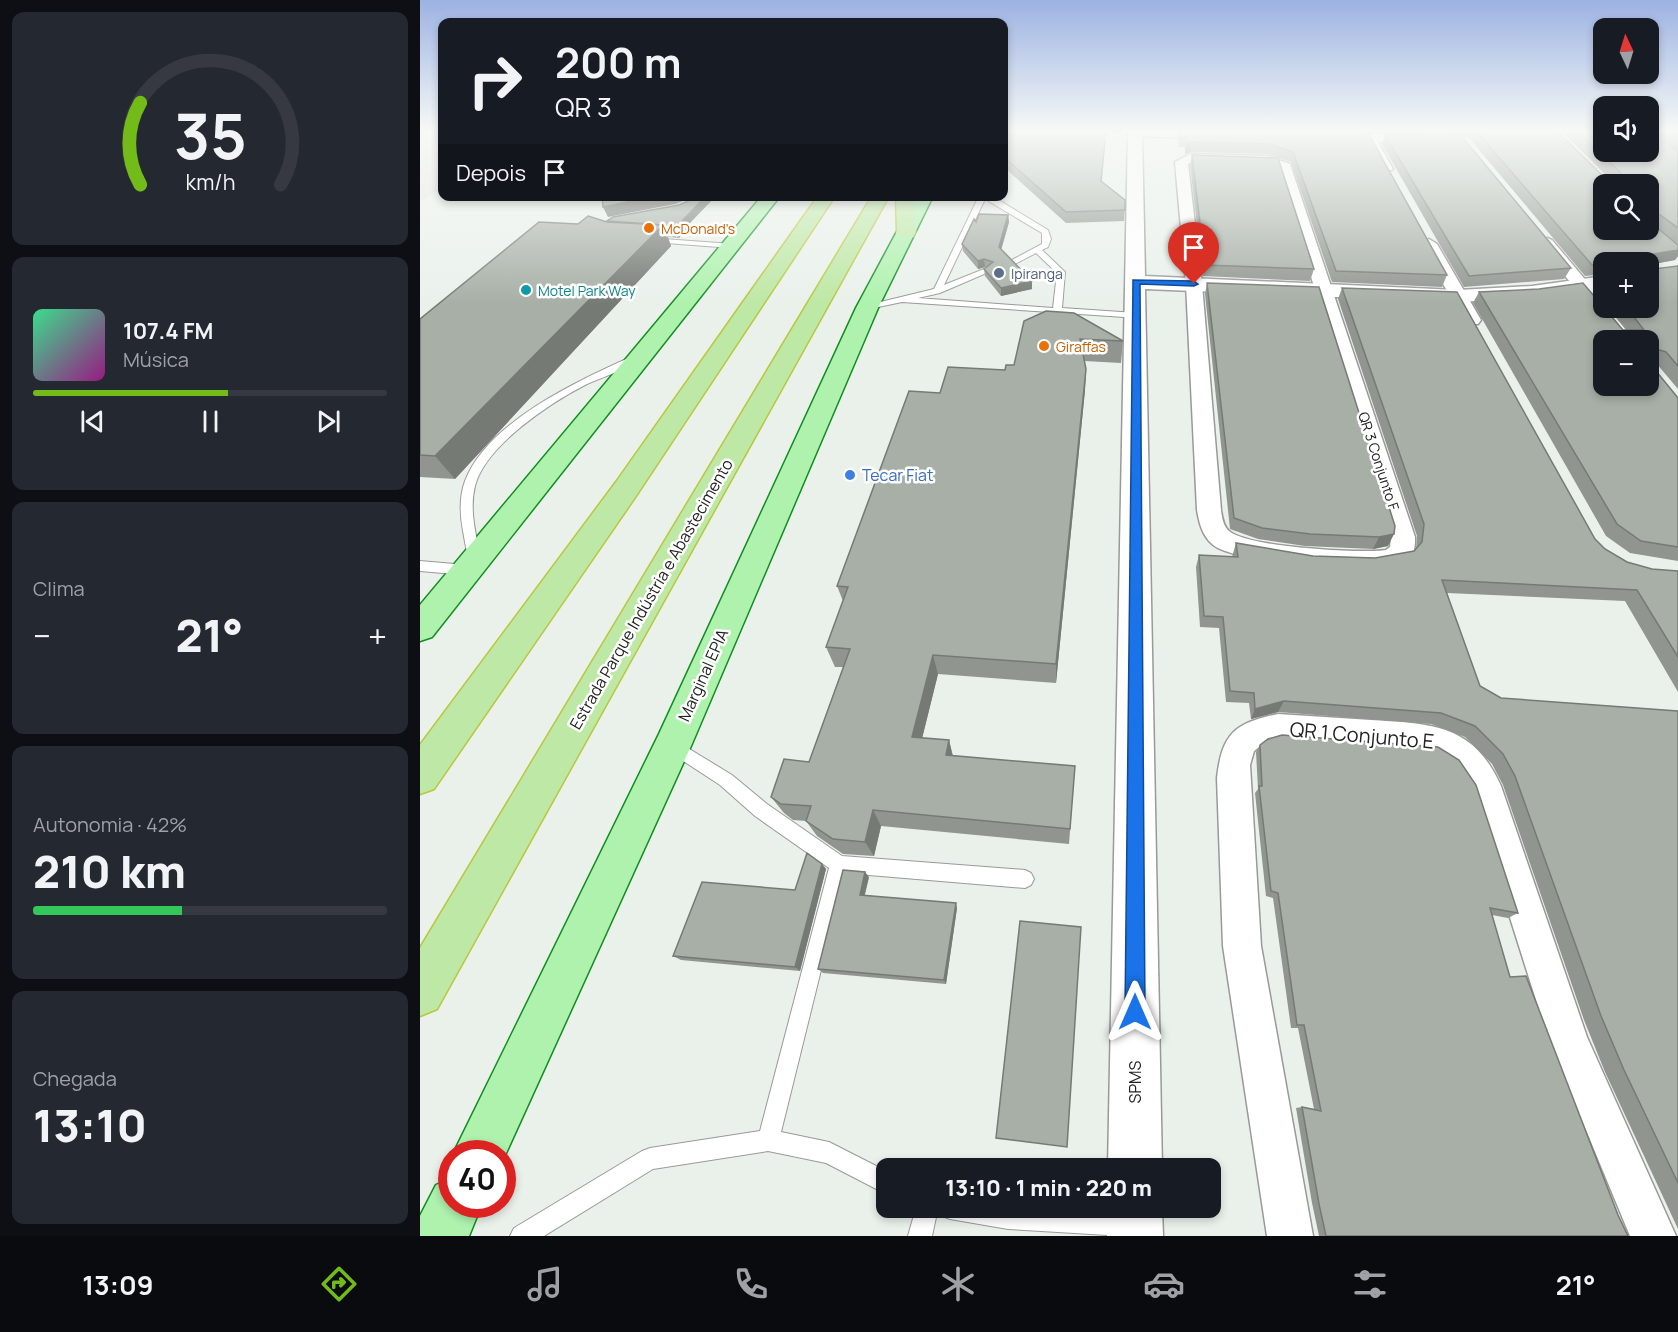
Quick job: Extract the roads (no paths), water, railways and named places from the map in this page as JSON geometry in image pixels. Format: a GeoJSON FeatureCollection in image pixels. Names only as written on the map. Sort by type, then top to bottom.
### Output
{"type":"FeatureCollection","features":[{"type":"Feature","properties":{"kind":"highway"},"geometry":{"type":"LineString","coordinates":[[420,776],[626,489],[824,201]]}},
{"type":"Feature","properties":{"kind":"highway","name":"Estrada Parque Indústria e Abastecimento"},"geometry":{"type":"LineString","coordinates":[[420,992],[878,201]]}},
{"type":"Feature","properties":{"kind":"highway"},"geometry":{"type":"LineString","coordinates":[[905,201],[906,232]]}},
{"type":"Feature","properties":{"kind":"main road"},"geometry":{"type":"LineString","coordinates":[[420,628],[768,201]]}},
{"type":"Feature","properties":{"kind":"main road","name":"Marginal EPIA"},"geometry":{"type":"LineString","coordinates":[[486,1140],[672,746],[867,308],[922,201]]}},
{"type":"Feature","properties":{"kind":"main road"},"geometry":{"type":"LineString","coordinates":[[440,1236],[448,1218]]}},
{"type":"Feature","properties":{"kind":"street","name":"SPMS"},"geometry":{"type":"LineString","coordinates":[[1135,189],[1135,1158]]}},
{"type":"Feature","properties":{"kind":"street","name":"QR 3 Conjunto F"},"geometry":{"type":"LineString","coordinates":[[1184,189],[1194,284],[1209,510],[1213,526],[1220,538],[1243,549],[1386,560],[1402,551],[1403,537],[1291,189]]}},
{"type":"Feature","properties":{"kind":"street"},"geometry":{"type":"LineString","coordinates":[[1538,232],[1617,330]]}},
{"type":"Feature","properties":{"kind":"street"},"geometry":{"type":"LineString","coordinates":[[1423,233],[1481,337]]}},
{"type":"Feature","properties":{"kind":"street"},"geometry":{"type":"LineString","coordinates":[[1136,282],[1458,296],[1532,292],[1593,284]]}},
{"type":"Feature","properties":{"kind":"street","name":"QR 1 Conjunto E"},"geometry":{"type":"LineString","coordinates":[[1290,1236],[1242,946],[1233,778],[1235,753],[1242,740],[1254,732],[1278,727],[1433,738],[1448,743],[1473,764],[1485,786],[1569,1041],[1653,1236]]}},
{"type":"Feature","properties":{"kind":"lane"},"geometry":{"type":"LineString","coordinates":[[937,291],[982,201]]}},
{"type":"Feature","properties":{"kind":"lane"},"geometry":{"type":"LineString","coordinates":[[993,201],[1045,232],[1047,238],[1038,250],[1012,262]]}},
{"type":"Feature","properties":{"kind":"lane"},"geometry":{"type":"LineString","coordinates":[[648,240],[732,246]]}},
{"type":"Feature","properties":{"kind":"lane"},"geometry":{"type":"LineString","coordinates":[[1038,250],[1061,273],[1057,310]]}},
{"type":"Feature","properties":{"kind":"lane"},"geometry":{"type":"LineString","coordinates":[[867,308],[937,291],[987,271]]}},
{"type":"Feature","properties":{"kind":"lane"},"geometry":{"type":"LineString","coordinates":[[905,300],[1136,316]]}},
{"type":"Feature","properties":{"kind":"lane"},"geometry":{"type":"LineString","coordinates":[[420,566],[470,564],[466,515],[468,489],[477,467],[504,435],[559,393],[642,355]]}},
{"type":"Feature","properties":{"kind":"lane"},"geometry":{"type":"LineString","coordinates":[[672,746],[726,780],[761,810],[839,864],[1025,879]]}},
{"type":"Feature","properties":{"kind":"lane"},"geometry":{"type":"LineString","coordinates":[[768,1140],[839,864]]}},
{"type":"Feature","properties":{"kind":"lane"},"geometry":{"type":"LineString","coordinates":[[522,1236],[650,1159],[768,1140],[829,1153],[876,1178]]}},
{"type":"Feature","properties":{"kind":"lane"},"geometry":{"type":"LineString","coordinates":[[920,1236],[924,1218]]}},
{"type":"Feature","properties":{"kind":"lane"},"geometry":{"type":"LineString","coordinates":[[1008,1218],[1135,1223]]}},
{"type":"Feature","properties":{"kind":"place","name":"McDonald's"},"geometry":{"type":"Point","coordinates":[649,228]}},
{"type":"Feature","properties":{"kind":"place","name":"Ipiranga"},"geometry":{"type":"Point","coordinates":[999,273]}},
{"type":"Feature","properties":{"kind":"place","name":"Motel Park Way"},"geometry":{"type":"Point","coordinates":[526,290]}},
{"type":"Feature","properties":{"kind":"place","name":"Giraffas"},"geometry":{"type":"Point","coordinates":[1044,346]}},
{"type":"Feature","properties":{"kind":"place","name":"Tecar Fiat"},"geometry":{"type":"Point","coordinates":[850,475]}}]}
